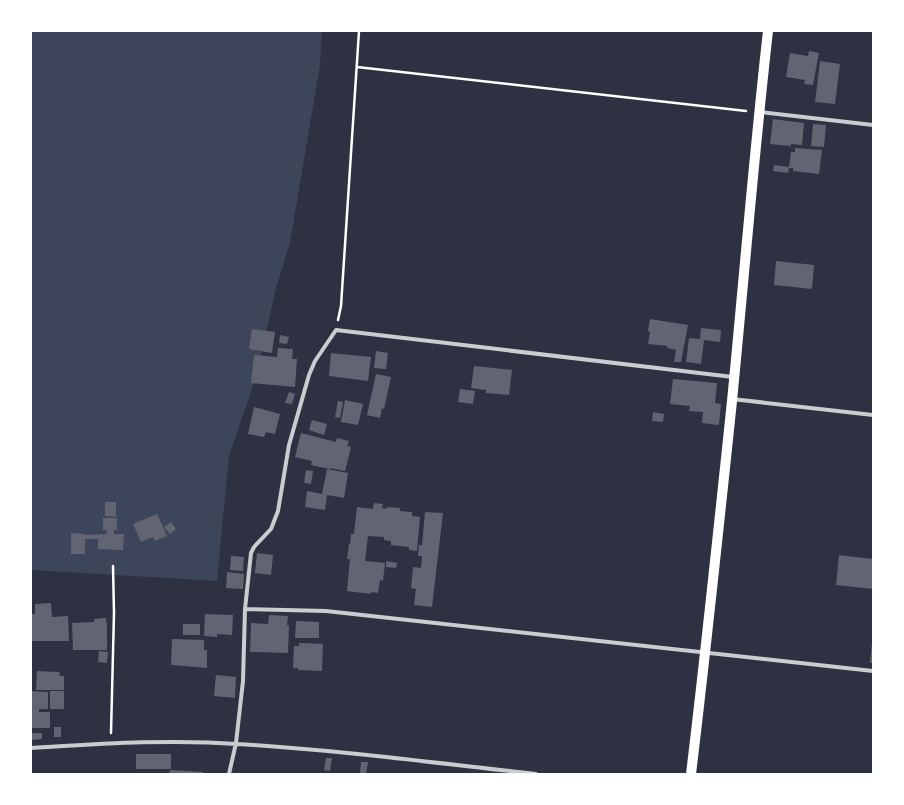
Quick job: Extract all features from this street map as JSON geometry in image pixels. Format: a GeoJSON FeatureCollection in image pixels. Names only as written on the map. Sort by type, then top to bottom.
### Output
{"type":"FeatureCollection","features":[{"type":"Feature","properties":{"kind":"main road"},"geometry":{"type":"LineString","coordinates":[[691,774],[706,652],[768,31]]}},
{"type":"Feature","properties":{"kind":"street"},"geometry":{"type":"LineString","coordinates":[[759,112],[873,125]]}},
{"type":"Feature","properties":{"kind":"street"},"geometry":{"type":"LineString","coordinates":[[229,774],[236,744],[243,681],[245,609],[251,553],[254,547],[271,530],[278,511],[289,445],[309,375],[315,361],[336,330],[734,377]]}},
{"type":"Feature","properties":{"kind":"street"},"geometry":{"type":"LineString","coordinates":[[732,399],[873,415]]}},
{"type":"Feature","properties":{"kind":"street"},"geometry":{"type":"LineString","coordinates":[[245,609],[326,611],[873,671]]}},
{"type":"Feature","properties":{"kind":"street"},"geometry":{"type":"LineString","coordinates":[[31,748],[180,742],[236,744],[387,757],[536,774]]}},
{"type":"Feature","properties":{"kind":"path"},"geometry":{"type":"LineString","coordinates":[[336,330],[341,306],[359,31]]}},
{"type":"Feature","properties":{"kind":"path"},"geometry":{"type":"LineString","coordinates":[[357,67],[759,112]]}},
{"type":"Feature","properties":{"kind":"path"},"geometry":{"type":"LineString","coordinates":[[111,744],[114,612],[113,566]]}},
{"type":"Feature","properties":{"kind":"shaded area"},"geometry":{"type":"Polygon","coordinates":[[[31,31],[322,31],[320,65],[290,243],[276,288],[257,374],[229,456],[217,581],[31,570],[31,31]]]}},
{"type":"Feature","properties":{"kind":"building"},"geometry":{"type":"Polygon","coordinates":[[[809,51],[819,53],[813,85],[804,84],[805,80],[786,77],[790,53],[808,56],[809,51]]]}},
{"type":"Feature","properties":{"kind":"building"},"geometry":{"type":"Polygon","coordinates":[[[820,61],[840,64],[835,104],[815,102],[820,61]]]}},
{"type":"Feature","properties":{"kind":"building"},"geometry":{"type":"Polygon","coordinates":[[[773,119],[804,123],[802,145],[791,144],[791,146],[770,144],[773,119]]]}},
{"type":"Feature","properties":{"kind":"building"},"geometry":{"type":"Polygon","coordinates":[[[813,124],[826,125],[824,147],[811,146],[813,124]]]}},
{"type":"Feature","properties":{"kind":"building"},"geometry":{"type":"Polygon","coordinates":[[[795,148],[822,150],[819,174],[793,171],[793,168],[789,168],[788,173],[773,171],[774,165],[789,167],[791,152],[795,152],[795,148]]]}},
{"type":"Feature","properties":{"kind":"building"},"geometry":{"type":"Polygon","coordinates":[[[776,261],[814,265],[812,289],[774,285],[776,261]]]}},
{"type":"Feature","properties":{"kind":"building"},"geometry":{"type":"Polygon","coordinates":[[[650,319],[688,325],[681,362],[674,362],[676,350],[667,348],[667,346],[648,344],[650,319]]]}},
{"type":"Feature","properties":{"kind":"building"},"geometry":{"type":"Polygon","coordinates":[[[701,328],[721,330],[720,342],[704,340],[701,364],[686,362],[689,338],[700,339],[701,328]]]}},
{"type":"Feature","properties":{"kind":"building"},"geometry":{"type":"Polygon","coordinates":[[[252,329],[275,332],[272,353],[249,349],[252,329]]]}},
{"type":"Feature","properties":{"kind":"building"},"geometry":{"type":"Polygon","coordinates":[[[280,335],[289,337],[287,344],[279,343],[280,335]]]}},
{"type":"Feature","properties":{"kind":"building"},"geometry":{"type":"Polygon","coordinates":[[[278,348],[293,349],[292,359],[297,359],[295,387],[251,383],[254,355],[277,357],[278,348]]]}},
{"type":"Feature","properties":{"kind":"building"},"geometry":{"type":"Polygon","coordinates":[[[376,351],[388,353],[386,369],[374,368],[376,351]]]}},
{"type":"Feature","properties":{"kind":"building"},"geometry":{"type":"Polygon","coordinates":[[[331,353],[371,357],[368,381],[329,376],[331,353]]]}},
{"type":"Feature","properties":{"kind":"building"},"geometry":{"type":"Polygon","coordinates":[[[474,366],[512,370],[509,395],[486,393],[486,390],[471,388],[474,366]]]}},
{"type":"Feature","properties":{"kind":"building"},"geometry":{"type":"Polygon","coordinates":[[[376,374],[391,377],[384,409],[382,408],[380,418],[367,415],[376,374]]]}},
{"type":"Feature","properties":{"kind":"building"},"geometry":{"type":"Polygon","coordinates":[[[673,379],[717,383],[715,403],[721,404],[719,425],[702,423],[703,412],[689,411],[690,406],[670,404],[673,379]]]}},
{"type":"Feature","properties":{"kind":"building"},"geometry":{"type":"Polygon","coordinates":[[[460,389],[475,391],[473,404],[458,402],[460,389]]]}},
{"type":"Feature","properties":{"kind":"building"},"geometry":{"type":"Polygon","coordinates":[[[289,392],[295,394],[292,404],[285,403],[289,392]]]}},
{"type":"Feature","properties":{"kind":"building"},"geometry":{"type":"Polygon","coordinates":[[[345,400],[363,404],[358,425],[341,422],[345,400]]]}},
{"type":"Feature","properties":{"kind":"building"},"geometry":{"type":"Polygon","coordinates":[[[338,401],[343,402],[340,418],[335,417],[338,401]]]}},
{"type":"Feature","properties":{"kind":"building"},"geometry":{"type":"Polygon","coordinates":[[[254,407],[280,414],[275,434],[266,432],[264,437],[248,434],[254,407]]]}},
{"type":"Feature","properties":{"kind":"building"},"geometry":{"type":"Polygon","coordinates":[[[653,412],[664,414],[663,422],[652,421],[653,412]]]}},
{"type":"Feature","properties":{"kind":"building"},"geometry":{"type":"Polygon","coordinates":[[[312,420],[327,424],[324,435],[309,430],[312,420]]]}},
{"type":"Feature","properties":{"kind":"building"},"geometry":{"type":"Polygon","coordinates":[[[301,433],[336,442],[337,438],[349,441],[347,446],[351,447],[345,471],[311,465],[312,461],[295,457],[301,433]]]}},
{"type":"Feature","properties":{"kind":"building"},"geometry":{"type":"Polygon","coordinates":[[[327,469],[348,473],[344,498],[322,494],[327,469]]]}},
{"type":"Feature","properties":{"kind":"building"},"geometry":{"type":"Polygon","coordinates":[[[306,470],[313,471],[311,484],[304,483],[306,470]]]}},
{"type":"Feature","properties":{"kind":"building"},"geometry":{"type":"Polygon","coordinates":[[[307,491],[327,495],[325,510],[305,507],[307,491]]]}},
{"type":"Feature","properties":{"kind":"building"},"geometry":{"type":"Polygon","coordinates":[[[105,502],[116,502],[116,517],[105,516],[105,502]]]}},
{"type":"Feature","properties":{"kind":"building"},"geometry":{"type":"Polygon","coordinates":[[[374,503],[383,504],[382,508],[387,509],[387,507],[400,508],[400,511],[412,512],[412,516],[420,517],[417,551],[409,550],[409,547],[391,545],[391,541],[384,540],[384,537],[368,536],[365,561],[385,563],[383,581],[380,580],[378,593],[371,592],[371,594],[347,591],[350,559],[347,559],[351,534],[354,534],[357,507],[373,509],[374,503]]]}},
{"type":"Feature","properties":{"kind":"building"},"geometry":{"type":"Polygon","coordinates":[[[425,512],[443,513],[432,607],[414,605],[416,589],[411,588],[413,567],[421,568],[422,556],[418,556],[419,545],[422,545],[425,512]]]}},
{"type":"Feature","properties":{"kind":"building"},"geometry":{"type":"Polygon","coordinates":[[[157,514],[167,536],[155,541],[153,537],[141,542],[133,524],[157,514]]]}},
{"type":"Feature","properties":{"kind":"building"},"geometry":{"type":"Polygon","coordinates":[[[103,518],[117,518],[117,530],[114,530],[114,534],[124,534],[123,550],[98,549],[98,539],[85,539],[85,554],[71,554],[71,533],[85,535],[107,534],[107,530],[103,530],[103,518]]]}},
{"type":"Feature","properties":{"kind":"building"},"geometry":{"type":"Polygon","coordinates":[[[171,522],[176,529],[170,534],[164,527],[171,522]]]}},
{"type":"Feature","properties":{"kind":"building"},"geometry":{"type":"Polygon","coordinates":[[[257,553],[273,555],[271,575],[255,573],[257,553]]]}},
{"type":"Feature","properties":{"kind":"building"},"geometry":{"type":"Polygon","coordinates":[[[839,555],[873,559],[873,589],[836,585],[839,555]]]}},
{"type":"Feature","properties":{"kind":"building"},"geometry":{"type":"Polygon","coordinates":[[[231,556],[244,557],[243,571],[230,570],[231,556]]]}},
{"type":"Feature","properties":{"kind":"building"},"geometry":{"type":"Polygon","coordinates":[[[386,561],[397,563],[396,568],[386,567],[386,561]]]}},
{"type":"Feature","properties":{"kind":"building"},"geometry":{"type":"Polygon","coordinates":[[[227,572],[244,574],[243,589],[226,588],[227,572]]]}},
{"type":"Feature","properties":{"kind":"building"},"geometry":{"type":"Polygon","coordinates":[[[51,603],[52,617],[68,616],[69,641],[31,641],[31,614],[35,614],[35,604],[51,603]]]}},
{"type":"Feature","properties":{"kind":"building"},"geometry":{"type":"Polygon","coordinates":[[[205,614],[233,615],[232,635],[217,634],[217,637],[204,636],[205,614]]]}},
{"type":"Feature","properties":{"kind":"building"},"geometry":{"type":"Polygon","coordinates":[[[269,615],[288,616],[288,653],[250,652],[251,623],[268,624],[269,615]]]}},
{"type":"Feature","properties":{"kind":"building"},"geometry":{"type":"Polygon","coordinates":[[[106,618],[107,650],[73,650],[72,623],[94,622],[94,619],[106,618]]]}},
{"type":"Feature","properties":{"kind":"building"},"geometry":{"type":"Polygon","coordinates":[[[296,621],[319,622],[319,638],[295,638],[296,621]]]}},
{"type":"Feature","properties":{"kind":"building"},"geometry":{"type":"Polygon","coordinates":[[[183,624],[200,624],[200,635],[183,635],[183,624]]]}},
{"type":"Feature","properties":{"kind":"building"},"geometry":{"type":"Polygon","coordinates":[[[172,639],[204,640],[204,650],[207,650],[207,668],[171,665],[172,639]]]}},
{"type":"Feature","properties":{"kind":"building"},"geometry":{"type":"Polygon","coordinates":[[[299,643],[323,644],[322,671],[298,670],[298,668],[293,668],[294,646],[299,646],[299,643]]]}},
{"type":"Feature","properties":{"kind":"building"},"geometry":{"type":"Polygon","coordinates":[[[872,643],[873,663],[870,663],[872,643]]]}},
{"type":"Feature","properties":{"kind":"building"},"geometry":{"type":"Polygon","coordinates":[[[99,651],[108,652],[107,663],[98,662],[99,651]]]}},
{"type":"Feature","properties":{"kind":"building"},"geometry":{"type":"Polygon","coordinates":[[[37,671],[59,672],[60,676],[64,676],[64,690],[36,690],[37,671]]]}},
{"type":"Feature","properties":{"kind":"building"},"geometry":{"type":"Polygon","coordinates":[[[216,675],[236,677],[235,698],[214,696],[216,675]]]}},
{"type":"Feature","properties":{"kind":"building"},"geometry":{"type":"Polygon","coordinates":[[[31,691],[48,692],[48,709],[39,709],[39,712],[50,712],[50,728],[31,728],[31,691]]]}},
{"type":"Feature","properties":{"kind":"building"},"geometry":{"type":"Polygon","coordinates":[[[50,691],[64,691],[64,709],[50,709],[50,691]]]}},
{"type":"Feature","properties":{"kind":"building"},"geometry":{"type":"Polygon","coordinates":[[[54,727],[61,727],[61,737],[54,737],[54,727]]]}},
{"type":"Feature","properties":{"kind":"building"},"geometry":{"type":"Polygon","coordinates":[[[32,733],[42,733],[42,739],[32,740],[32,733]]]}},
{"type":"Feature","properties":{"kind":"building"},"geometry":{"type":"Polygon","coordinates":[[[136,754],[171,754],[171,769],[136,769],[136,754]]]}},
{"type":"Feature","properties":{"kind":"building"},"geometry":{"type":"Polygon","coordinates":[[[326,758],[332,758],[330,771],[324,770],[326,758]]]}},
{"type":"Feature","properties":{"kind":"building"},"geometry":{"type":"Polygon","coordinates":[[[361,762],[368,762],[366,774],[360,774],[361,762]]]}},
{"type":"Feature","properties":{"kind":"building"},"geometry":{"type":"Polygon","coordinates":[[[170,770],[203,772],[203,774],[169,774],[170,770]]]}}]}
